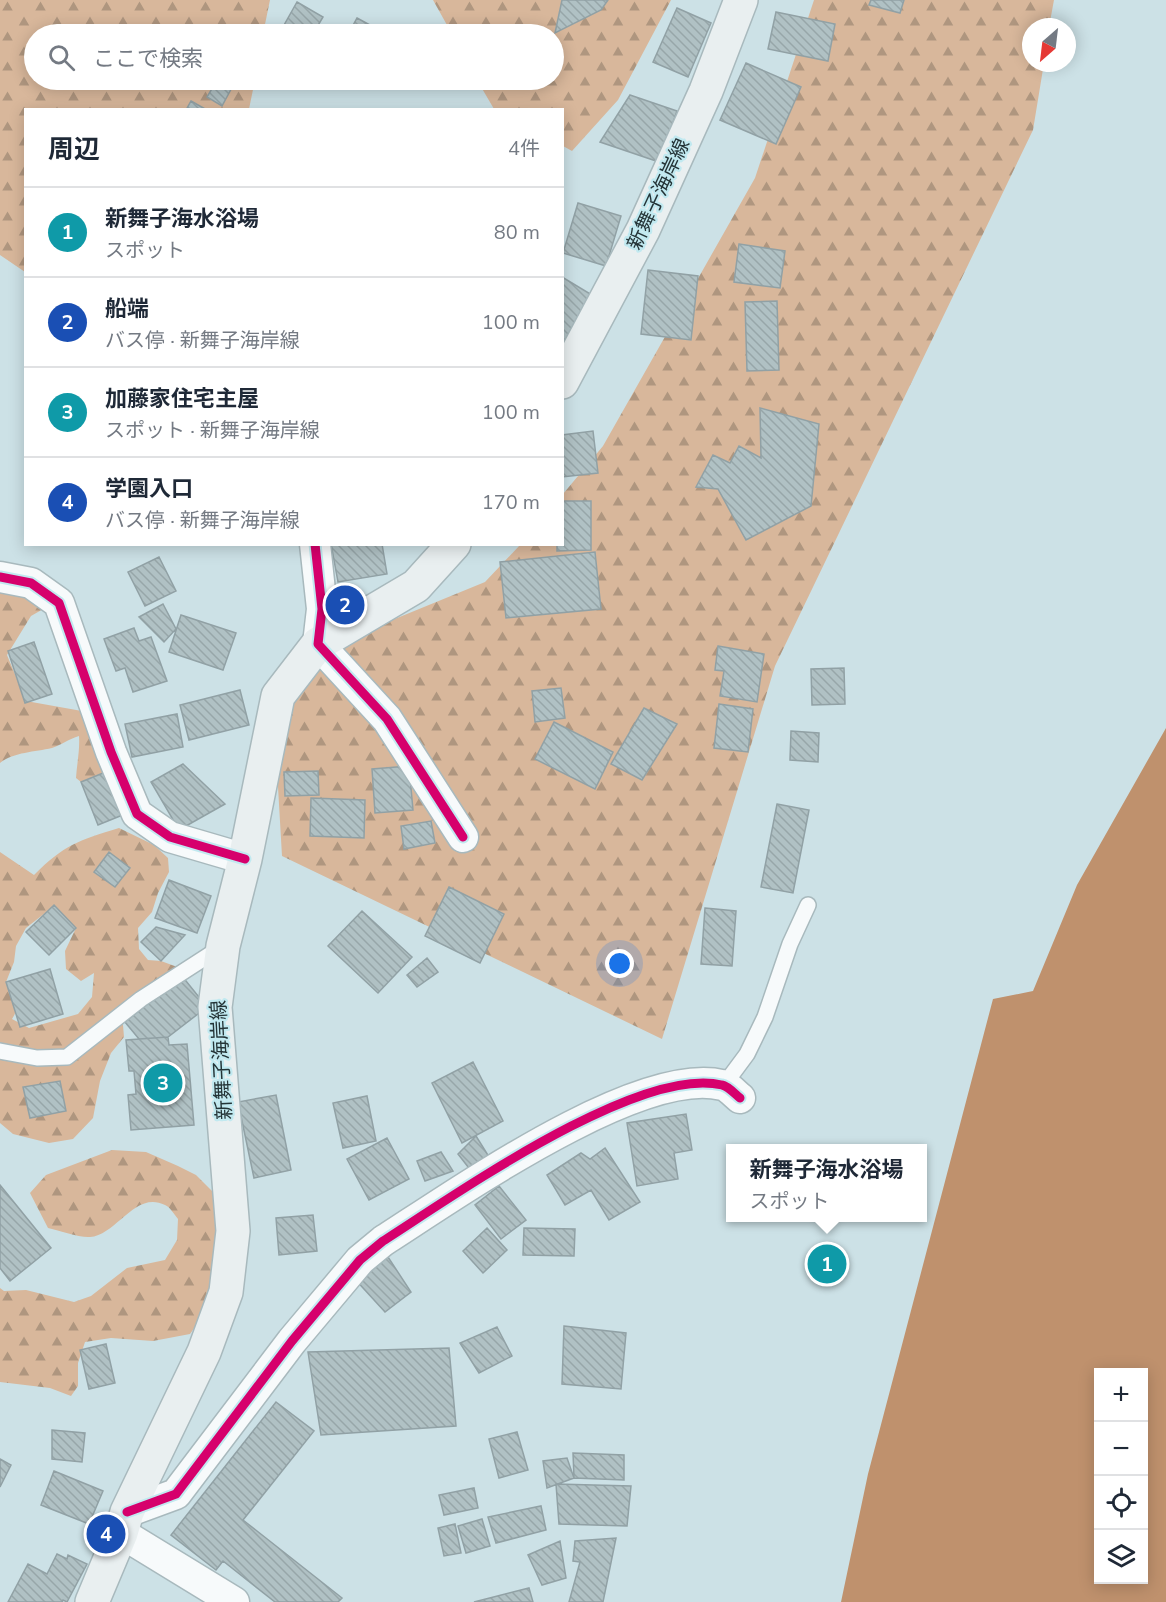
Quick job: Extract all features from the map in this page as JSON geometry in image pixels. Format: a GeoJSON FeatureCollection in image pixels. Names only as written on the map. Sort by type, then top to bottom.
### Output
{"type":"FeatureCollection","features":[{"type":"Feature","properties":{"kind":"main road","name":"新舞子海岸線"},"geometry":{"type":"LineString","coordinates":[[564,378],[643,230],[706,91],[741,0]]}},
{"type":"Feature","properties":{"kind":"main road","name":"新舞子海岸線"},"geometry":{"type":"LineString","coordinates":[[92,1602],[124,1522],[204,1352],[226,1292],[233,1231],[215,1007],[223,946],[245,859],[278,696],[318,644],[416,586],[452,546]]}},
{"type":"Feature","properties":{"kind":"street"},"geometry":{"type":"LineString","coordinates":[[315,546],[322,609],[318,644],[387,718],[463,837]]}},
{"type":"Feature","properties":{"kind":"street"},"geometry":{"type":"LineString","coordinates":[[0,577],[31,583],[59,603],[111,752],[137,814],[170,837],[245,859]]}},
{"type":"Feature","properties":{"kind":"street"},"geometry":{"type":"LineString","coordinates":[[234,1602],[124,1522],[176,1494],[292,1341],[360,1260],[383,1241],[545,1139],[639,1095],[688,1083],[732,1091]]}},
{"type":"Feature","properties":{"kind":"lane"},"geometry":{"type":"LineString","coordinates":[[732,1091],[765,1017],[790,944],[808,905]]}},
{"type":"Feature","properties":{"kind":"lane"},"geometry":{"type":"LineString","coordinates":[[0,1051],[37,1058],[67,1057],[141,999],[223,946]]}},
{"type":"Feature","properties":{"kind":"green space"},"geometry":{"type":"Polygon","coordinates":[[[0,0],[270,0],[265,24],[24,24],[24,90],[253,90],[249,108],[24,108],[24,271],[0,255],[0,0]]]}},
{"type":"Feature","properties":{"kind":"green space"},"geometry":{"type":"Polygon","coordinates":[[[433,0],[671,0],[618,100],[572,151],[564,147],[564,108],[493,108],[483,90],[564,90],[564,24],[446,24],[433,0]]]}},
{"type":"Feature","properties":{"kind":"green space"},"geometry":{"type":"Polygon","coordinates":[[[814,0],[1054,0],[1051,18],[1022,18],[1022,72],[1043,72],[1033,130],[775,666],[662,1039],[282,856],[275,735],[319,650],[485,582],[519,546],[564,546],[564,493],[603,446],[755,178],[814,0]]]}},
{"type":"Feature","properties":{"kind":"green space"},"geometry":{"type":"Polygon","coordinates":[[[0,578],[45,608],[31,616],[7,655],[26,701],[93,713],[108,771],[81,782],[76,778],[79,736],[52,748],[18,754],[0,763],[0,578]]]}},
{"type":"Feature","properties":{"kind":"green space"},"geometry":{"type":"Polygon","coordinates":[[[119,828],[154,845],[168,858],[169,872],[158,893],[152,912],[138,928],[139,949],[148,960],[161,961],[180,968],[122,1013],[124,1037],[111,1053],[100,1081],[93,1118],[73,1139],[49,1143],[13,1134],[0,1123],[0,852],[34,875],[54,857],[82,840],[119,828]],[[54,906],[26,928],[16,946],[14,962],[6,982],[17,1004],[12,1019],[29,1028],[78,1014],[92,997],[94,973],[81,981],[66,969],[65,951],[76,928],[54,906]]]}},
{"type":"Feature","properties":{"kind":"green space"},"geometry":{"type":"Polygon","coordinates":[[[112,1150],[146,1152],[178,1166],[196,1175],[218,1197],[220,1259],[202,1317],[190,1334],[153,1341],[111,1338],[85,1342],[78,1363],[78,1386],[71,1396],[50,1388],[0,1382],[0,1288],[4,1291],[26,1290],[74,1302],[91,1296],[127,1268],[165,1260],[177,1240],[178,1219],[167,1206],[154,1202],[144,1203],[109,1229],[90,1237],[48,1228],[30,1193],[46,1175],[112,1150]]]}},
{"type":"Feature","properties":{"kind":"shaded area"},"geometry":{"type":"Polygon","coordinates":[[[1166,728],[1166,1602],[841,1602],[868,1474],[993,999],[1033,991],[1077,885],[1166,728]]]}},
{"type":"Feature","properties":{"kind":"building"},"geometry":{"type":"Polygon","coordinates":[[[562,0],[608,0],[601,10],[564,28],[564,24],[557,24],[562,0]]]}},
{"type":"Feature","properties":{"kind":"building"},"geometry":{"type":"Polygon","coordinates":[[[871,0],[904,0],[900,13],[869,5],[871,0]]]}},
{"type":"Feature","properties":{"kind":"building"},"geometry":{"type":"Polygon","coordinates":[[[297,2],[323,17],[319,24],[285,24],[297,2]]]}},
{"type":"Feature","properties":{"kind":"building"},"geometry":{"type":"Polygon","coordinates":[[[677,8],[711,23],[688,77],[653,62],[677,8]]]}},
{"type":"Feature","properties":{"kind":"building"},"geometry":{"type":"Polygon","coordinates":[[[776,12],[835,24],[828,61],[768,49],[776,12]]]}},
{"type":"Feature","properties":{"kind":"building"},"geometry":{"type":"Polygon","coordinates":[[[357,18],[368,24],[354,24],[357,18]]]}},
{"type":"Feature","properties":{"kind":"building"},"geometry":{"type":"Polygon","coordinates":[[[746,63],[801,87],[776,144],[720,120],[746,63]]]}},
{"type":"Feature","properties":{"kind":"building"},"geometry":{"type":"Polygon","coordinates":[[[211,90],[231,90],[222,106],[207,97],[211,90]]]}},
{"type":"Feature","properties":{"kind":"building"},"geometry":{"type":"Polygon","coordinates":[[[630,95],[677,111],[659,162],[600,142],[630,95]]]}},
{"type":"Feature","properties":{"kind":"building"},"geometry":{"type":"Polygon","coordinates":[[[191,101],[203,108],[187,108],[191,101]]]}},
{"type":"Feature","properties":{"kind":"building"},"geometry":{"type":"Polygon","coordinates":[[[578,203],[621,216],[606,266],[564,253],[578,203]]]}},
{"type":"Feature","properties":{"kind":"building"},"geometry":{"type":"Polygon","coordinates":[[[739,244],[785,251],[780,288],[734,282],[739,244]]]}},
{"type":"Feature","properties":{"kind":"building"},"geometry":{"type":"Polygon","coordinates":[[[648,270],[698,276],[691,340],[641,334],[648,270]]]}},
{"type":"Feature","properties":{"kind":"building"},"geometry":{"type":"Polygon","coordinates":[[[564,278],[592,295],[564,344],[564,278]]]}},
{"type":"Feature","properties":{"kind":"building"},"geometry":{"type":"Polygon","coordinates":[[[777,301],[779,370],[747,371],[745,302],[777,301]]]}},
{"type":"Feature","properties":{"kind":"building"},"geometry":{"type":"Polygon","coordinates":[[[760,408],[819,424],[811,506],[746,540],[718,489],[696,487],[713,455],[730,463],[739,446],[761,458],[760,408]]]}},
{"type":"Feature","properties":{"kind":"building"},"geometry":{"type":"Polygon","coordinates":[[[593,431],[598,473],[564,477],[564,435],[593,431]]]}},
{"type":"Feature","properties":{"kind":"building"},"geometry":{"type":"Polygon","coordinates":[[[564,501],[591,501],[591,550],[557,551],[557,546],[564,546],[564,501]]]}},
{"type":"Feature","properties":{"kind":"building"},"geometry":{"type":"Polygon","coordinates":[[[331,546],[382,546],[387,574],[338,582],[331,546]]]}},
{"type":"Feature","properties":{"kind":"building"},"geometry":{"type":"Polygon","coordinates":[[[595,552],[601,609],[506,618],[500,562],[595,552]]]}},
{"type":"Feature","properties":{"kind":"building"},"geometry":{"type":"Polygon","coordinates":[[[159,557],[176,591],[145,606],[128,572],[159,557]]]}},
{"type":"Feature","properties":{"kind":"building"},"geometry":{"type":"Polygon","coordinates":[[[163,604],[176,629],[164,642],[139,617],[163,604]]]}},
{"type":"Feature","properties":{"kind":"building"},"geometry":{"type":"Polygon","coordinates":[[[181,615],[236,633],[223,670],[169,652],[181,615]]]}},
{"type":"Feature","properties":{"kind":"building"},"geometry":{"type":"Polygon","coordinates":[[[134,628],[139,641],[151,637],[167,681],[133,692],[125,668],[116,671],[104,639],[134,628]]]}},
{"type":"Feature","properties":{"kind":"building"},"geometry":{"type":"Polygon","coordinates":[[[34,642],[52,694],[25,703],[8,651],[34,642]]]}},
{"type":"Feature","properties":{"kind":"building"},"geometry":{"type":"Polygon","coordinates":[[[718,646],[764,654],[757,702],[720,696],[724,671],[715,670],[718,646]]]}},
{"type":"Feature","properties":{"kind":"building"},"geometry":{"type":"Polygon","coordinates":[[[844,668],[845,704],[812,705],[811,669],[844,668]]]}},
{"type":"Feature","properties":{"kind":"building"},"geometry":{"type":"Polygon","coordinates":[[[561,688],[565,718],[535,722],[532,691],[561,688]]]}},
{"type":"Feature","properties":{"kind":"building"},"geometry":{"type":"Polygon","coordinates":[[[240,690],[249,725],[189,740],[180,705],[240,690]]]}},
{"type":"Feature","properties":{"kind":"building"},"geometry":{"type":"Polygon","coordinates":[[[719,704],[753,709],[748,752],[714,748],[719,704]]]}},
{"type":"Feature","properties":{"kind":"building"},"geometry":{"type":"Polygon","coordinates":[[[644,708],[677,724],[642,780],[611,764],[644,708]]]}},
{"type":"Feature","properties":{"kind":"building"},"geometry":{"type":"Polygon","coordinates":[[[177,714],[183,747],[132,757],[125,724],[177,714]]]}},
{"type":"Feature","properties":{"kind":"building"},"geometry":{"type":"Polygon","coordinates":[[[554,722],[613,752],[595,789],[535,759],[554,722]]]}},
{"type":"Feature","properties":{"kind":"building"},"geometry":{"type":"Polygon","coordinates":[[[791,731],[819,733],[818,762],[790,760],[791,731]]]}},
{"type":"Feature","properties":{"kind":"building"},"geometry":{"type":"Polygon","coordinates":[[[183,764],[225,804],[179,830],[151,782],[183,764]]]}},
{"type":"Feature","properties":{"kind":"building"},"geometry":{"type":"Polygon","coordinates":[[[409,766],[413,810],[375,813],[372,769],[409,766]]]}},
{"type":"Feature","properties":{"kind":"building"},"geometry":{"type":"Polygon","coordinates":[[[108,771],[125,814],[98,825],[81,782],[108,771]]]}},
{"type":"Feature","properties":{"kind":"building"},"geometry":{"type":"Polygon","coordinates":[[[318,771],[319,795],[285,796],[284,772],[318,771]]]}},
{"type":"Feature","properties":{"kind":"building"},"geometry":{"type":"Polygon","coordinates":[[[311,798],[365,800],[364,838],[310,836],[311,798]]]}},
{"type":"Feature","properties":{"kind":"building"},"geometry":{"type":"Polygon","coordinates":[[[777,804],[809,810],[793,893],[761,887],[777,804]]]}},
{"type":"Feature","properties":{"kind":"building"},"geometry":{"type":"Polygon","coordinates":[[[431,821],[435,843],[404,849],[401,826],[431,821]]]}},
{"type":"Feature","properties":{"kind":"building"},"geometry":{"type":"Polygon","coordinates":[[[109,852],[130,868],[115,887],[94,872],[109,852]]]}},
{"type":"Feature","properties":{"kind":"building"},"geometry":{"type":"Polygon","coordinates":[[[169,880],[211,896],[197,933],[155,918],[169,880]]]}},
{"type":"Feature","properties":{"kind":"building"},"geometry":{"type":"Polygon","coordinates":[[[449,887],[504,914],[480,963],[425,936],[449,887]]]}},
{"type":"Feature","properties":{"kind":"building"},"geometry":{"type":"Polygon","coordinates":[[[54,905],[76,928],[49,955],[26,932],[54,905]]]}},
{"type":"Feature","properties":{"kind":"building"},"geometry":{"type":"Polygon","coordinates":[[[705,908],[736,911],[732,966],[701,964],[705,908]]]}},
{"type":"Feature","properties":{"kind":"building"},"geometry":{"type":"Polygon","coordinates":[[[362,911],[412,957],[378,993],[328,946],[362,911]]]}},
{"type":"Feature","properties":{"kind":"building"},"geometry":{"type":"Polygon","coordinates":[[[156,927],[185,935],[161,961],[141,942],[156,927]]]}},
{"type":"Feature","properties":{"kind":"building"},"geometry":{"type":"Polygon","coordinates":[[[427,958],[438,972],[417,987],[407,975],[427,958]]]}},
{"type":"Feature","properties":{"kind":"building"},"geometry":{"type":"Polygon","coordinates":[[[50,969],[63,1014],[20,1027],[6,982],[50,969]]]}},
{"type":"Feature","properties":{"kind":"building"},"geometry":{"type":"Polygon","coordinates":[[[182,976],[207,1007],[168,1037],[139,1039],[125,1022],[182,976]]]}},
{"type":"Feature","properties":{"kind":"building"},"geometry":{"type":"Polygon","coordinates":[[[168,1037],[169,1045],[187,1044],[194,1125],[131,1130],[128,1095],[136,1094],[134,1071],[129,1071],[126,1040],[168,1037]]]}},
{"type":"Feature","properties":{"kind":"building"},"geometry":{"type":"Polygon","coordinates":[[[473,1062],[503,1121],[462,1143],[432,1083],[473,1062]]]}},
{"type":"Feature","properties":{"kind":"building"},"geometry":{"type":"Polygon","coordinates":[[[60,1081],[66,1111],[30,1118],[23,1087],[60,1081]]]}},
{"type":"Feature","properties":{"kind":"building"},"geometry":{"type":"Polygon","coordinates":[[[276,1095],[291,1170],[254,1178],[238,1102],[276,1095]]]}},
{"type":"Feature","properties":{"kind":"building"},"geometry":{"type":"Polygon","coordinates":[[[367,1096],[376,1141],[343,1148],[333,1103],[367,1096]]]}},
{"type":"Feature","properties":{"kind":"building"},"geometry":{"type":"Polygon","coordinates":[[[686,1114],[692,1150],[674,1153],[678,1179],[637,1186],[627,1123],[686,1114]]]}},
{"type":"Feature","properties":{"kind":"building"},"geometry":{"type":"Polygon","coordinates":[[[476,1136],[491,1160],[472,1172],[458,1154],[476,1136]]]}},
{"type":"Feature","properties":{"kind":"building"},"geometry":{"type":"Polygon","coordinates":[[[387,1138],[409,1179],[369,1200],[347,1159],[387,1138]]]}},
{"type":"Feature","properties":{"kind":"building"},"geometry":{"type":"Polygon","coordinates":[[[605,1148],[640,1202],[609,1220],[591,1190],[565,1205],[547,1175],[581,1153],[590,1159],[605,1148]]]}},
{"type":"Feature","properties":{"kind":"building"},"geometry":{"type":"Polygon","coordinates":[[[441,1152],[453,1171],[425,1181],[417,1161],[441,1152]]]}},
{"type":"Feature","properties":{"kind":"building"},"geometry":{"type":"Polygon","coordinates":[[[0,1185],[51,1248],[10,1281],[0,1268],[0,1185]]]}},
{"type":"Feature","properties":{"kind":"building"},"geometry":{"type":"Polygon","coordinates":[[[499,1186],[526,1220],[501,1239],[475,1205],[499,1186]]]}},
{"type":"Feature","properties":{"kind":"building"},"geometry":{"type":"Polygon","coordinates":[[[313,1215],[317,1251],[279,1255],[276,1218],[313,1215]]]}},
{"type":"Feature","properties":{"kind":"building"},"geometry":{"type":"Polygon","coordinates":[[[487,1228],[507,1250],[483,1273],[463,1251],[487,1228]]]}},
{"type":"Feature","properties":{"kind":"building"},"geometry":{"type":"Polygon","coordinates":[[[524,1228],[575,1229],[574,1256],[523,1255],[524,1228]]]}},
{"type":"Feature","properties":{"kind":"building"},"geometry":{"type":"Polygon","coordinates":[[[386,1254],[411,1292],[385,1312],[354,1278],[386,1254]]]}},
{"type":"Feature","properties":{"kind":"building"},"geometry":{"type":"Polygon","coordinates":[[[564,1326],[626,1333],[621,1389],[562,1384],[564,1326]]]}},
{"type":"Feature","properties":{"kind":"building"},"geometry":{"type":"Polygon","coordinates":[[[497,1327],[512,1356],[479,1373],[460,1343],[497,1327]]]}},
{"type":"Feature","properties":{"kind":"building"},"geometry":{"type":"Polygon","coordinates":[[[106,1344],[115,1383],[89,1389],[80,1350],[106,1344]]]}},
{"type":"Feature","properties":{"kind":"building"},"geometry":{"type":"Polygon","coordinates":[[[449,1348],[456,1426],[321,1435],[308,1352],[449,1348]]]}},
{"type":"Feature","properties":{"kind":"building"},"geometry":{"type":"Polygon","coordinates":[[[276,1402],[314,1431],[243,1520],[342,1598],[338,1602],[275,1602],[223,1561],[216,1570],[171,1535],[276,1402]]]}},
{"type":"Feature","properties":{"kind":"building"},"geometry":{"type":"Polygon","coordinates":[[[52,1430],[85,1433],[82,1462],[52,1459],[52,1430]]]}},
{"type":"Feature","properties":{"kind":"building"},"geometry":{"type":"Polygon","coordinates":[[[517,1432],[528,1470],[499,1478],[489,1439],[517,1432]]]}},
{"type":"Feature","properties":{"kind":"building"},"geometry":{"type":"Polygon","coordinates":[[[573,1453],[624,1455],[624,1480],[574,1478],[573,1453]]]}},
{"type":"Feature","properties":{"kind":"building"},"geometry":{"type":"Polygon","coordinates":[[[567,1458],[574,1478],[547,1488],[543,1461],[567,1458]]]}},
{"type":"Feature","properties":{"kind":"building"},"geometry":{"type":"Polygon","coordinates":[[[0,1459],[11,1465],[0,1487],[0,1459]]]}},
{"type":"Feature","properties":{"kind":"building"},"geometry":{"type":"Polygon","coordinates":[[[54,1471],[103,1491],[89,1524],[41,1505],[54,1471]]]}},
{"type":"Feature","properties":{"kind":"building"},"geometry":{"type":"Polygon","coordinates":[[[556,1484],[631,1486],[627,1526],[559,1524],[556,1484]]]}},
{"type":"Feature","properties":{"kind":"building"},"geometry":{"type":"Polygon","coordinates":[[[474,1488],[478,1508],[444,1515],[439,1495],[474,1488]]]}},
{"type":"Feature","properties":{"kind":"building"},"geometry":{"type":"Polygon","coordinates":[[[541,1506],[546,1530],[496,1543],[488,1517],[541,1506]]]}},
{"type":"Feature","properties":{"kind":"building"},"geometry":{"type":"Polygon","coordinates":[[[482,1519],[490,1546],[466,1553],[458,1526],[482,1519]]]}},
{"type":"Feature","properties":{"kind":"building"},"geometry":{"type":"Polygon","coordinates":[[[455,1524],[461,1553],[444,1556],[438,1528],[455,1524]]]}},
{"type":"Feature","properties":{"kind":"building"},"geometry":{"type":"Polygon","coordinates":[[[616,1538],[603,1602],[569,1602],[580,1562],[573,1561],[575,1541],[616,1538]]]}},
{"type":"Feature","properties":{"kind":"building"},"geometry":{"type":"Polygon","coordinates":[[[560,1541],[566,1578],[542,1585],[528,1555],[560,1541]]]}},
{"type":"Feature","properties":{"kind":"building"},"geometry":{"type":"Polygon","coordinates":[[[57,1554],[67,1559],[68,1555],[87,1564],[67,1602],[63,1600],[62,1602],[8,1602],[28,1564],[47,1574],[57,1554]]]}},
{"type":"Feature","properties":{"kind":"building"},"geometry":{"type":"Polygon","coordinates":[[[529,1588],[533,1602],[474,1602],[529,1588]]]}},
{"type":"Feature","properties":{"kind":"cycle path"},"geometry":{"type":"LineString","coordinates":[[315,546],[322,609],[318,644],[387,719],[463,837]]}},
{"type":"Feature","properties":{"kind":"cycle path"},"geometry":{"type":"LineString","coordinates":[[0,577],[31,583],[59,603],[111,752],[137,814],[170,837],[245,859]]}},
{"type":"Feature","properties":{"kind":"cycle path"},"geometry":{"type":"LineString","coordinates":[[127,1512],[176,1494],[292,1341],[360,1260],[383,1241],[548,1138],[597,1113],[644,1094],[687,1084],[722,1085],[740,1098]]}},
{"type":"Feature","properties":{"kind":"place","name":"船端"},"geometry":{"type":"Point","coordinates":[345,605]}},
{"type":"Feature","properties":{"kind":"place","name":"加藤家住宅主屋"},"geometry":{"type":"Point","coordinates":[163,1083]}},
{"type":"Feature","properties":{"kind":"place","name":"新舞子海水浴場"},"geometry":{"type":"Point","coordinates":[827,1264]}},
{"type":"Feature","properties":{"kind":"place","name":"学園入口"},"geometry":{"type":"Point","coordinates":[106,1534]}}]}
